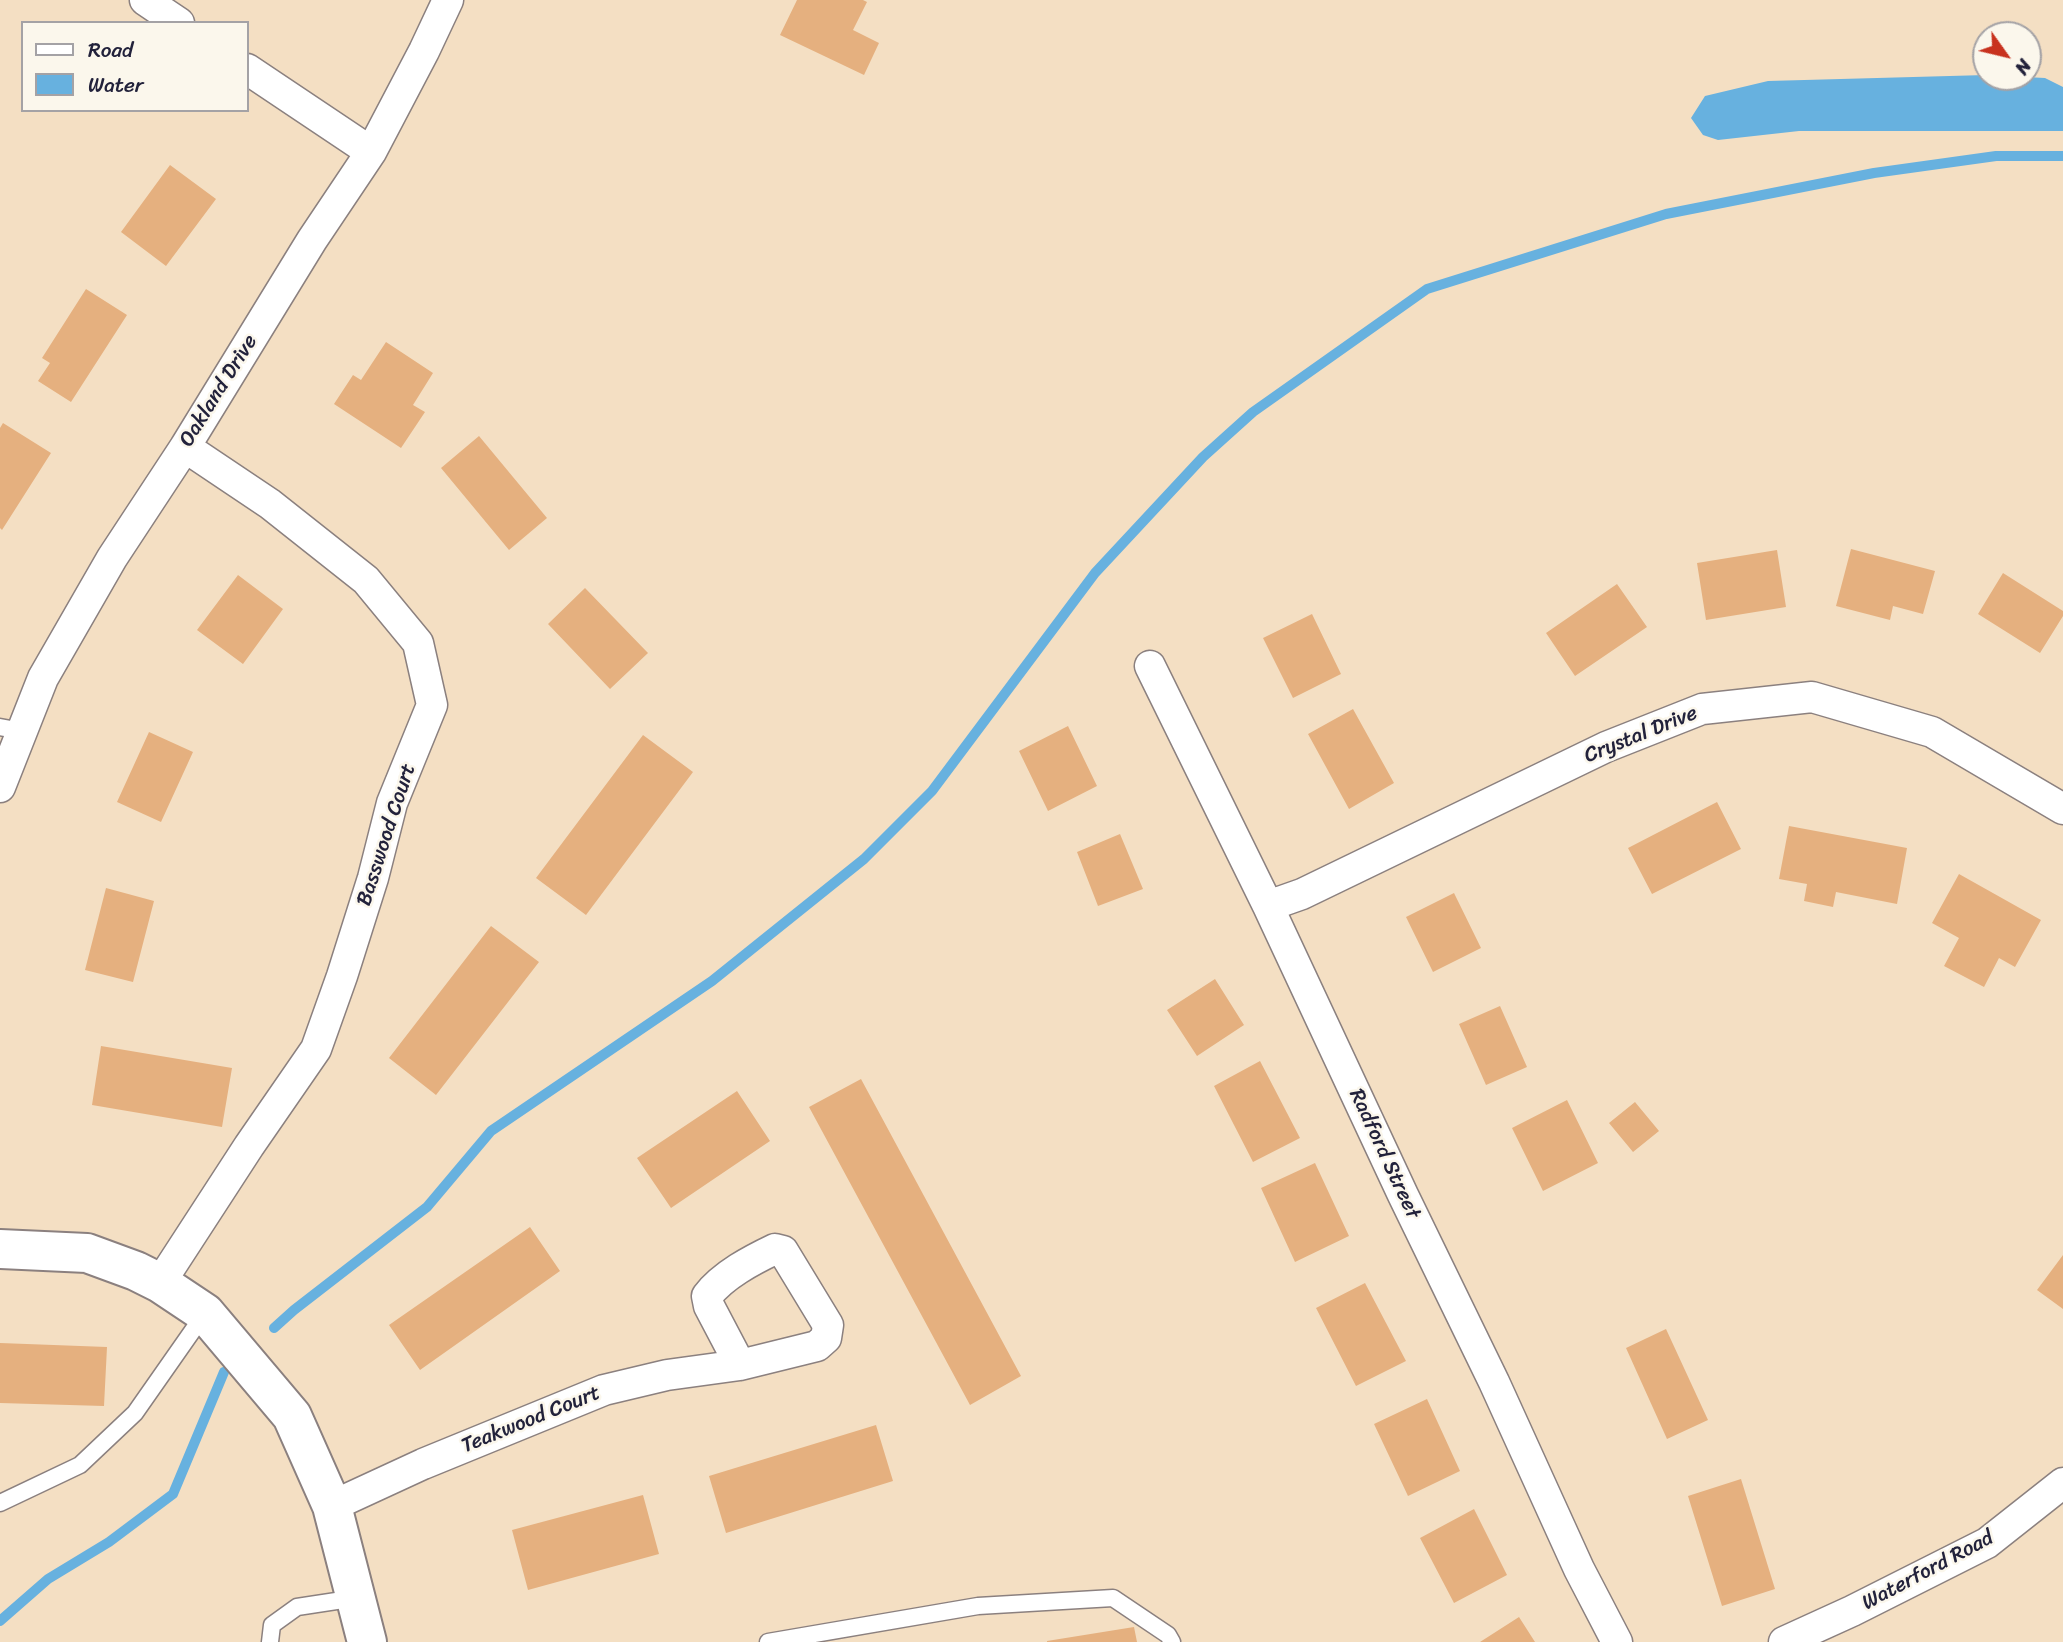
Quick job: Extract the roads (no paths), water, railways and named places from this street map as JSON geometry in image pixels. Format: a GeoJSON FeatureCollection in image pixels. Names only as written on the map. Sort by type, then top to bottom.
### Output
{"type":"FeatureCollection","features":[{"type":"Feature","properties":{"kind":"street"},"geometry":{"type":"LineString","coordinates":[[145,0],[176,21]]}},
{"type":"Feature","properties":{"kind":"street","name":"Oakland Drive"},"geometry":{"type":"LineString","coordinates":[[0,787],[11,729],[111,558],[185,447],[312,240],[371,152],[448,0]]}},
{"type":"Feature","properties":{"kind":"street"},"geometry":{"type":"LineString","coordinates":[[248,70],[371,152]]}},
{"type":"Feature","properties":{"kind":"street","name":"Basswood Court"},"geometry":{"type":"LineString","coordinates":[[166,1287],[249,1146],[316,1049],[373,878],[393,803],[432,705],[418,643],[366,580],[270,504],[185,447]]}},
{"type":"Feature","properties":{"kind":"street","name":"Radford Street"},"geometry":{"type":"LineString","coordinates":[[1150,666],[1268,906],[1494,1382],[1579,1569],[1618,1642]]}},
{"type":"Feature","properties":{"kind":"street","name":"Crystal Drive"},"geometry":{"type":"LineString","coordinates":[[1268,906],[1302,894],[1606,747],[1702,709],[1812,698],[1825,701],[1932,732],[2063,809]]}},
{"type":"Feature","properties":{"kind":"street"},"geometry":{"type":"LineString","coordinates":[[0,1249],[87,1253],[136,1271],[205,1313],[292,1416],[332,1506],[367,1642]]}},
{"type":"Feature","properties":{"kind":"street","name":"Teakwood Court"},"geometry":{"type":"LineString","coordinates":[[332,1506],[423,1464],[604,1390],[667,1376],[740,1365]]}},
{"type":"Feature","properties":{"kind":"street","name":"Waterford Road"},"geometry":{"type":"LineString","coordinates":[[1784,1642],[1987,1543],[2063,1483]]}},
{"type":"Feature","properties":{"kind":"lane"},"geometry":{"type":"LineString","coordinates":[[0,1503],[80,1465],[135,1413],[205,1313]]}},
{"type":"Feature","properties":{"kind":"lane"},"geometry":{"type":"LineString","coordinates":[[270,1642],[272,1625],[297,1607],[356,1598]]}},
{"type":"Feature","properties":{"kind":"lane"},"geometry":{"type":"LineString","coordinates":[[768,1642],[978,1606],[1113,1598],[1168,1635],[1172,1642]]}},
{"type":"Feature","properties":{"kind":"water"},"geometry":{"type":"Polygon","coordinates":[[[1972,75],[1972,91],[2042,91],[2042,78],[2045,78],[2063,87],[2063,131],[1799,131],[1718,140],[1703,135],[1691,118],[1705,96],[1768,81],[1972,75]]]}},
{"type":"Feature","properties":{"kind":"waterway"},"geometry":{"type":"LineString","coordinates":[[274,1328],[427,1207],[491,1131],[712,981],[864,859],[932,791],[1095,573],[1203,457],[1253,412],[1427,289],[1666,214],[1874,173],[1996,156],[2063,156]]}},
{"type":"Feature","properties":{"kind":"waterway"},"geometry":{"type":"LineString","coordinates":[[0,1621],[48,1579],[109,1542],[173,1494],[224,1372]]}}]}
